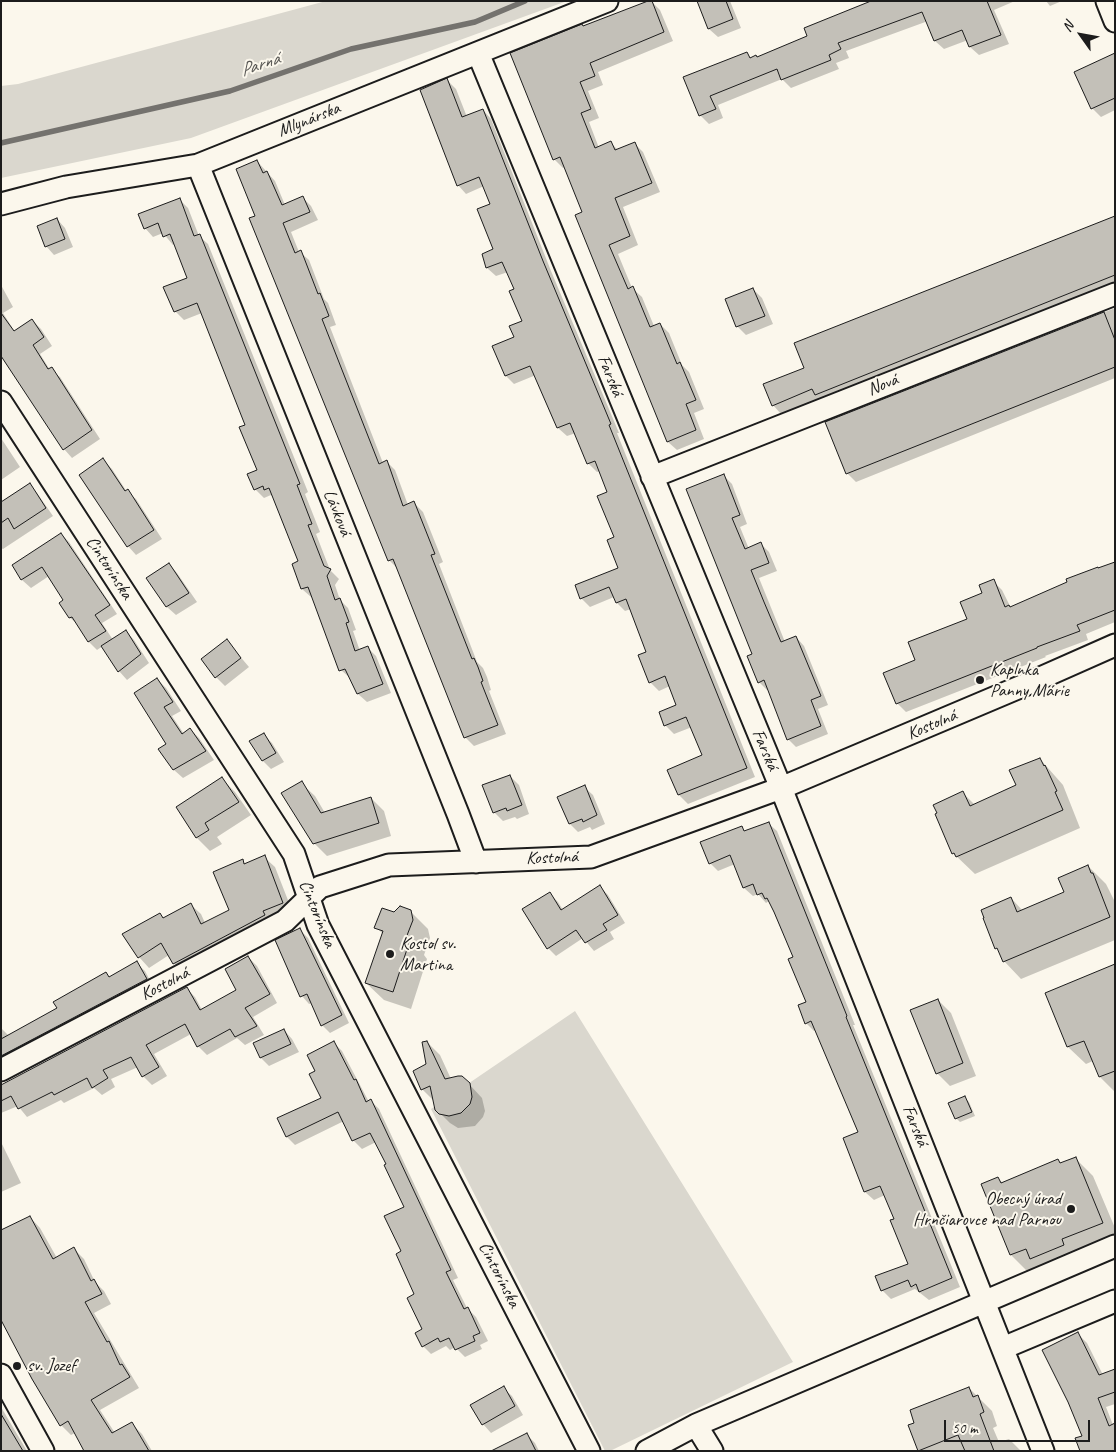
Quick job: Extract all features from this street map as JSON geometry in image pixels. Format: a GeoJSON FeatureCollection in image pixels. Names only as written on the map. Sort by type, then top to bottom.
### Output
{"type":"FeatureCollection","features":[{"type":"Feature","properties":{"kind":"street","name":"Mlynárska"},"geometry":{"type":"LineString","coordinates":[[1,204],[66,187],[198,165],[607,1]]}},
{"type":"Feature","properties":{"kind":"street"},"geometry":{"type":"LineString","coordinates":[[1107,1],[1115,21]]}},
{"type":"Feature","properties":{"kind":"street","name":"Farská"},"geometry":{"type":"LineString","coordinates":[[478,53],[781,788],[1043,1451]]}},
{"type":"Feature","properties":{"kind":"street","name":"Lávková"},"geometry":{"type":"LineString","coordinates":[[198,165],[476,862]]}},
{"type":"Feature","properties":{"kind":"street","name":"Nová"},"geometry":{"type":"LineString","coordinates":[[652,477],[1115,294]]}},
{"type":"Feature","properties":{"kind":"street","name":"Cintorínska"},"geometry":{"type":"LineString","coordinates":[[1,402],[294,854],[318,925],[590,1451]]}},
{"type":"Feature","properties":{"kind":"street","name":"Kostolná"},"geometry":{"type":"LineString","coordinates":[[1,1070],[285,921],[320,886],[388,865],[591,857],[781,788],[1115,645]]}},
{"type":"Feature","properties":{"kind":"street"},"geometry":{"type":"LineString","coordinates":[[647,1451],[696,1425],[1115,1246]]}},
{"type":"Feature","properties":{"kind":"street"},"geometry":{"type":"LineString","coordinates":[[1003,1348],[1115,1300]]}},
{"type":"Feature","properties":{"kind":"street"},"geometry":{"type":"LineString","coordinates":[[1,1375],[43,1451]]}},
{"type":"Feature","properties":{"kind":"street"},"geometry":{"type":"LineString","coordinates":[[696,1425],[712,1451]]}},
{"type":"Feature","properties":{"kind":"shaded area"},"geometry":{"type":"Polygon","coordinates":[[[326,1],[567,1],[191,138],[1,178],[1,86],[18,84],[326,1]]]}},
{"type":"Feature","properties":{"kind":"shaded area"},"geometry":{"type":"Polygon","coordinates":[[[575,1011],[793,1362],[610,1451],[605,1451],[431,1109],[575,1011]]]}},
{"type":"Feature","properties":{"kind":"building"},"geometry":{"type":"Polygon","coordinates":[[[652,1],[664,32],[590,63],[595,76],[580,82],[591,109],[581,113],[595,148],[611,141],[615,150],[635,142],[652,183],[615,198],[630,236],[609,245],[628,289],[633,286],[650,327],[660,323],[677,364],[680,362],[696,400],[686,404],[696,430],[667,442],[575,215],[582,212],[560,157],[553,160],[510,53],[582,24],[583,26],[652,1]]]}},
{"type":"Feature","properties":{"kind":"building"},"geometry":{"type":"Polygon","coordinates":[[[697,1],[726,1],[733,19],[708,29],[697,1]]]}},
{"type":"Feature","properties":{"kind":"building"},"geometry":{"type":"Polygon","coordinates":[[[871,1],[987,1],[1001,35],[969,47],[962,30],[934,41],[922,12],[838,43],[841,49],[829,55],[831,60],[781,80],[777,69],[710,96],[716,109],[699,116],[683,77],[747,52],[750,58],[756,55],[757,57],[807,36],[804,28],[871,1]]]}},
{"type":"Feature","properties":{"kind":"building"},"geometry":{"type":"Polygon","coordinates":[[[1115,53],[1115,98],[1091,109],[1074,72],[1115,53]]]}},
{"type":"Feature","properties":{"kind":"building"},"geometry":{"type":"Polygon","coordinates":[[[447,78],[462,117],[483,109],[543,261],[611,424],[609,425],[747,768],[678,795],[667,770],[702,755],[686,717],[664,726],[659,712],[676,705],[665,676],[649,683],[638,655],[646,652],[626,599],[616,603],[609,587],[580,599],[575,585],[618,568],[607,540],[614,537],[597,496],[607,492],[595,461],[587,464],[570,423],[557,428],[530,366],[505,376],[492,346],[514,337],[509,326],[522,321],[509,291],[514,289],[502,262],[486,268],[482,254],[493,249],[477,209],[490,204],[479,177],[457,186],[420,90],[447,78]]]}},
{"type":"Feature","properties":{"kind":"building"},"geometry":{"type":"Polygon","coordinates":[[[257,160],[263,173],[267,171],[282,205],[303,196],[310,212],[283,223],[295,253],[301,250],[318,294],[320,293],[329,316],[322,319],[379,464],[387,460],[403,506],[414,501],[435,554],[431,555],[472,659],[474,658],[478,667],[483,681],[481,682],[498,725],[464,738],[393,559],[388,561],[249,218],[255,216],[236,169],[257,160]]]}},
{"type":"Feature","properties":{"kind":"building"},"geometry":{"type":"Polygon","coordinates":[[[180,198],[194,236],[200,234],[300,484],[297,485],[312,524],[308,525],[324,566],[331,569],[327,576],[335,600],[340,598],[349,622],[346,623],[355,651],[368,646],[383,684],[357,694],[345,669],[339,671],[308,587],[301,589],[292,564],[298,561],[269,488],[264,490],[263,486],[254,490],[247,474],[257,470],[239,427],[245,425],[197,303],[174,312],[163,287],[187,278],[170,234],[163,237],[158,223],[144,229],[138,214],[180,198]]]}},
{"type":"Feature","properties":{"kind":"building"},"geometry":{"type":"Polygon","coordinates":[[[1115,216],[1115,275],[815,395],[812,389],[772,406],[763,384],[804,368],[794,343],[1115,216]]]}},
{"type":"Feature","properties":{"kind":"building"},"geometry":{"type":"Polygon","coordinates":[[[57,218],[65,239],[45,247],[37,226],[57,218]]]}},
{"type":"Feature","properties":{"kind":"building"},"geometry":{"type":"Polygon","coordinates":[[[753,288],[765,316],[736,327],[725,299],[753,288]]]}},
{"type":"Feature","properties":{"kind":"building"},"geometry":{"type":"Polygon","coordinates":[[[1104,312],[1115,340],[1115,367],[846,474],[825,422],[1104,312]]]}},
{"type":"Feature","properties":{"kind":"building"},"geometry":{"type":"Polygon","coordinates":[[[1,313],[14,331],[32,319],[44,337],[33,345],[48,369],[52,367],[92,430],[63,450],[1,356],[1,313]]]}},
{"type":"Feature","properties":{"kind":"building"},"geometry":{"type":"Polygon","coordinates":[[[103,458],[125,491],[128,489],[154,530],[127,547],[79,475],[103,458]]]}},
{"type":"Feature","properties":{"kind":"building"},"geometry":{"type":"Polygon","coordinates":[[[724,474],[740,515],[732,518],[745,549],[761,542],[769,563],[751,570],[781,642],[796,636],[821,696],[811,700],[821,726],[787,740],[764,680],[758,683],[747,656],[752,654],[686,489],[724,474]]]}},
{"type":"Feature","properties":{"kind":"building"},"geometry":{"type":"Polygon","coordinates":[[[30,483],[46,508],[14,529],[8,518],[1,523],[1,502],[30,483]]]}},
{"type":"Feature","properties":{"kind":"building"},"geometry":{"type":"Polygon","coordinates":[[[61,533],[110,605],[95,615],[106,631],[88,642],[72,617],[69,618],[59,603],[63,600],[42,567],[21,580],[12,565],[61,533]]]}},
{"type":"Feature","properties":{"kind":"building"},"geometry":{"type":"Polygon","coordinates":[[[1115,562],[1115,610],[1077,625],[1080,631],[896,704],[883,673],[915,660],[908,642],[967,619],[960,602],[982,593],[979,585],[994,579],[1005,607],[1009,605],[1010,607],[1067,582],[1066,579],[1115,562]]]}},
{"type":"Feature","properties":{"kind":"building"},"geometry":{"type":"Polygon","coordinates":[[[169,563],[189,593],[166,607],[146,578],[169,563]]]}},
{"type":"Feature","properties":{"kind":"building"},"geometry":{"type":"Polygon","coordinates":[[[126,630],[141,654],[118,672],[101,646],[126,630]]]}},
{"type":"Feature","properties":{"kind":"building"},"geometry":{"type":"Polygon","coordinates":[[[227,639],[241,658],[215,678],[201,659],[227,639]]]}},
{"type":"Feature","properties":{"kind":"building"},"geometry":{"type":"Polygon","coordinates":[[[157,678],[173,702],[164,707],[182,734],[190,728],[206,751],[173,770],[158,749],[166,744],[134,693],[157,678]]]}},
{"type":"Feature","properties":{"kind":"building"},"geometry":{"type":"Polygon","coordinates":[[[264,733],[276,753],[262,761],[249,741],[264,733]]]}},
{"type":"Feature","properties":{"kind":"building"},"geometry":{"type":"Polygon","coordinates":[[[1040,758],[1057,791],[1055,792],[1063,810],[956,857],[954,853],[952,854],[933,805],[963,791],[970,806],[1016,785],[1009,770],[1040,758]]]}},
{"type":"Feature","properties":{"kind":"building"},"geometry":{"type":"Polygon","coordinates":[[[510,775],[522,805],[507,811],[506,808],[493,813],[482,785],[510,775]]]}},
{"type":"Feature","properties":{"kind":"building"},"geometry":{"type":"Polygon","coordinates":[[[222,777],[239,802],[205,823],[209,830],[196,838],[176,807],[222,777]]]}},
{"type":"Feature","properties":{"kind":"building"},"geometry":{"type":"Polygon","coordinates":[[[302,781],[321,813],[371,797],[379,823],[313,844],[281,793],[302,781]]]}},
{"type":"Feature","properties":{"kind":"building"},"geometry":{"type":"Polygon","coordinates":[[[585,785],[597,815],[583,822],[582,819],[569,824],[557,797],[585,785]]]}},
{"type":"Feature","properties":{"kind":"building"},"geometry":{"type":"Polygon","coordinates":[[[769,822],[952,1278],[919,1292],[916,1284],[911,1287],[908,1280],[881,1291],[875,1276],[908,1264],[890,1220],[894,1219],[880,1186],[864,1192],[843,1138],[858,1132],[811,1021],[805,1024],[798,1005],[806,1002],[788,959],[793,957],[774,912],[767,898],[765,899],[762,893],[757,895],[753,884],[743,888],[730,855],[709,864],[700,842],[742,826],[744,831],[769,822]]]}},
{"type":"Feature","properties":{"kind":"building"},"geometry":{"type":"Polygon","coordinates":[[[265,855],[283,903],[263,911],[265,915],[173,964],[161,943],[138,958],[122,934],[160,913],[163,918],[191,903],[201,924],[229,910],[213,872],[243,859],[244,864],[265,855]]]}},
{"type":"Feature","properties":{"kind":"building"},"geometry":{"type":"Polygon","coordinates":[[[1088,865],[1110,917],[1003,962],[997,948],[995,949],[981,910],[1011,897],[1017,912],[1064,892],[1058,878],[1088,865]]]}},
{"type":"Feature","properties":{"kind":"building"},"geometry":{"type":"Polygon","coordinates":[[[600,885],[618,915],[603,924],[607,930],[585,943],[576,930],[547,949],[522,909],[550,892],[561,910],[600,885]]]}},
{"type":"Feature","properties":{"kind":"building","name":"Kostol sv. Martina"},"geometry":{"type":"Polygon","coordinates":[[[400,906],[411,910],[413,920],[406,938],[410,940],[393,992],[365,983],[383,931],[374,928],[382,908],[394,912],[400,906]]]}},
{"type":"Feature","properties":{"kind":"building"},"geometry":{"type":"Polygon","coordinates":[[[300,928],[342,1015],[321,1026],[307,994],[300,997],[275,940],[300,928]]]}},
{"type":"Feature","properties":{"kind":"building"},"geometry":{"type":"Polygon","coordinates":[[[248,956],[270,994],[245,1008],[257,1026],[235,1037],[230,1029],[197,1047],[185,1024],[146,1045],[159,1067],[142,1077],[131,1057],[103,1070],[108,1078],[92,1088],[87,1078],[54,1095],[52,1092],[18,1109],[11,1096],[1,1101],[1,1085],[187,987],[200,1010],[236,990],[225,969],[248,956]]]}},
{"type":"Feature","properties":{"kind":"building"},"geometry":{"type":"Polygon","coordinates":[[[137,961],[147,979],[1,1056],[1,1039],[57,1008],[53,1002],[106,972],[109,977],[137,961]]]}},
{"type":"Feature","properties":{"kind":"building"},"geometry":{"type":"Polygon","coordinates":[[[1115,964],[1115,1071],[1099,1077],[1084,1041],[1067,1047],[1045,993],[1115,964]]]}},
{"type":"Feature","properties":{"kind":"building"},"geometry":{"type":"Polygon","coordinates":[[[938,999],[963,1063],[936,1074],[910,1010],[938,999]]]}},
{"type":"Feature","properties":{"kind":"building"},"geometry":{"type":"Polygon","coordinates":[[[284,1029],[291,1044],[260,1058],[253,1043],[284,1029]]]}},
{"type":"Feature","properties":{"kind":"building"},"geometry":{"type":"Polygon","coordinates":[[[334,1041],[354,1080],[356,1079],[366,1102],[371,1099],[451,1270],[446,1272],[464,1309],[468,1307],[480,1333],[473,1336],[475,1341],[455,1350],[449,1338],[440,1342],[438,1338],[422,1347],[415,1333],[422,1329],[407,1298],[414,1294],[396,1254],[401,1251],[384,1216],[404,1207],[384,1165],[386,1164],[370,1133],[352,1141],[338,1112],[286,1137],[277,1118],[321,1098],[309,1074],[315,1071],[307,1055],[334,1041]]]}},
{"type":"Feature","properties":{"kind":"building"},"geometry":{"type":"Polygon","coordinates":[[[427,1041],[445,1079],[462,1076],[470,1083],[472,1097],[470,1104],[461,1113],[449,1116],[439,1114],[435,1110],[430,1086],[421,1090],[413,1071],[426,1064],[422,1042],[427,1041]]]}},
{"type":"Feature","properties":{"kind":"building"},"geometry":{"type":"Polygon","coordinates":[[[965,1096],[972,1112],[955,1119],[948,1103],[965,1096]]]}},
{"type":"Feature","properties":{"kind":"building"},"geometry":{"type":"Polygon","coordinates":[[[1076,1157],[1103,1223],[1062,1239],[1064,1245],[1030,1259],[1026,1249],[1010,1255],[981,1184],[998,1177],[1001,1183],[1058,1159],[1060,1163],[1076,1157]]]}},
{"type":"Feature","properties":{"kind":"building"},"geometry":{"type":"Polygon","coordinates":[[[30,1216],[53,1259],[74,1247],[91,1281],[94,1279],[102,1294],[85,1302],[107,1342],[109,1341],[120,1365],[122,1364],[130,1377],[91,1400],[112,1433],[132,1422],[149,1451],[84,1451],[68,1421],[60,1426],[32,1379],[1,1320],[1,1230],[30,1216]]]}},
{"type":"Feature","properties":{"kind":"building"},"geometry":{"type":"Polygon","coordinates":[[[1078,1332],[1099,1375],[1115,1369],[1115,1392],[1098,1398],[1109,1426],[1115,1423],[1115,1451],[1080,1451],[1075,1438],[1082,1436],[1068,1402],[1042,1350],[1078,1332]]]}},
{"type":"Feature","properties":{"kind":"building"},"geometry":{"type":"Polygon","coordinates":[[[504,1386],[515,1406],[482,1425],[470,1405],[504,1386]]]}},
{"type":"Feature","properties":{"kind":"building"},"geometry":{"type":"Polygon","coordinates":[[[969,1387],[973,1397],[978,1395],[984,1412],[980,1414],[994,1451],[965,1451],[958,1435],[918,1451],[908,1425],[914,1423],[910,1410],[969,1387]]]}},
{"type":"Feature","properties":{"kind":"building"},"geometry":{"type":"Polygon","coordinates":[[[1,1414],[23,1451],[1,1451],[1,1414]]]}},
{"type":"Feature","properties":{"kind":"building"},"geometry":{"type":"Polygon","coordinates":[[[527,1433],[536,1451],[491,1451],[527,1433]]]}},
{"type":"Feature","properties":{"kind":"waterway","name":"Parná"},"geometry":{"type":"LineString","coordinates":[[1,143],[230,91],[351,49],[475,22],[525,1]]}},
{"type":"Feature","properties":{"kind":"place","name":"Kaplnka Panny Márie"},"geometry":{"type":"Point","coordinates":[980,680]}},
{"type":"Feature","properties":{"kind":"place","name":"Kostol sv. Martina"},"geometry":{"type":"Point","coordinates":[390,954]}},
{"type":"Feature","properties":{"kind":"place","name":"Obecný úrad Hrnčiarovce nad Parnou"},"geometry":{"type":"Point","coordinates":[1071,1209]}},
{"type":"Feature","properties":{"kind":"place","name":"sv. Jozef"},"geometry":{"type":"Point","coordinates":[17,1366]}}]}
